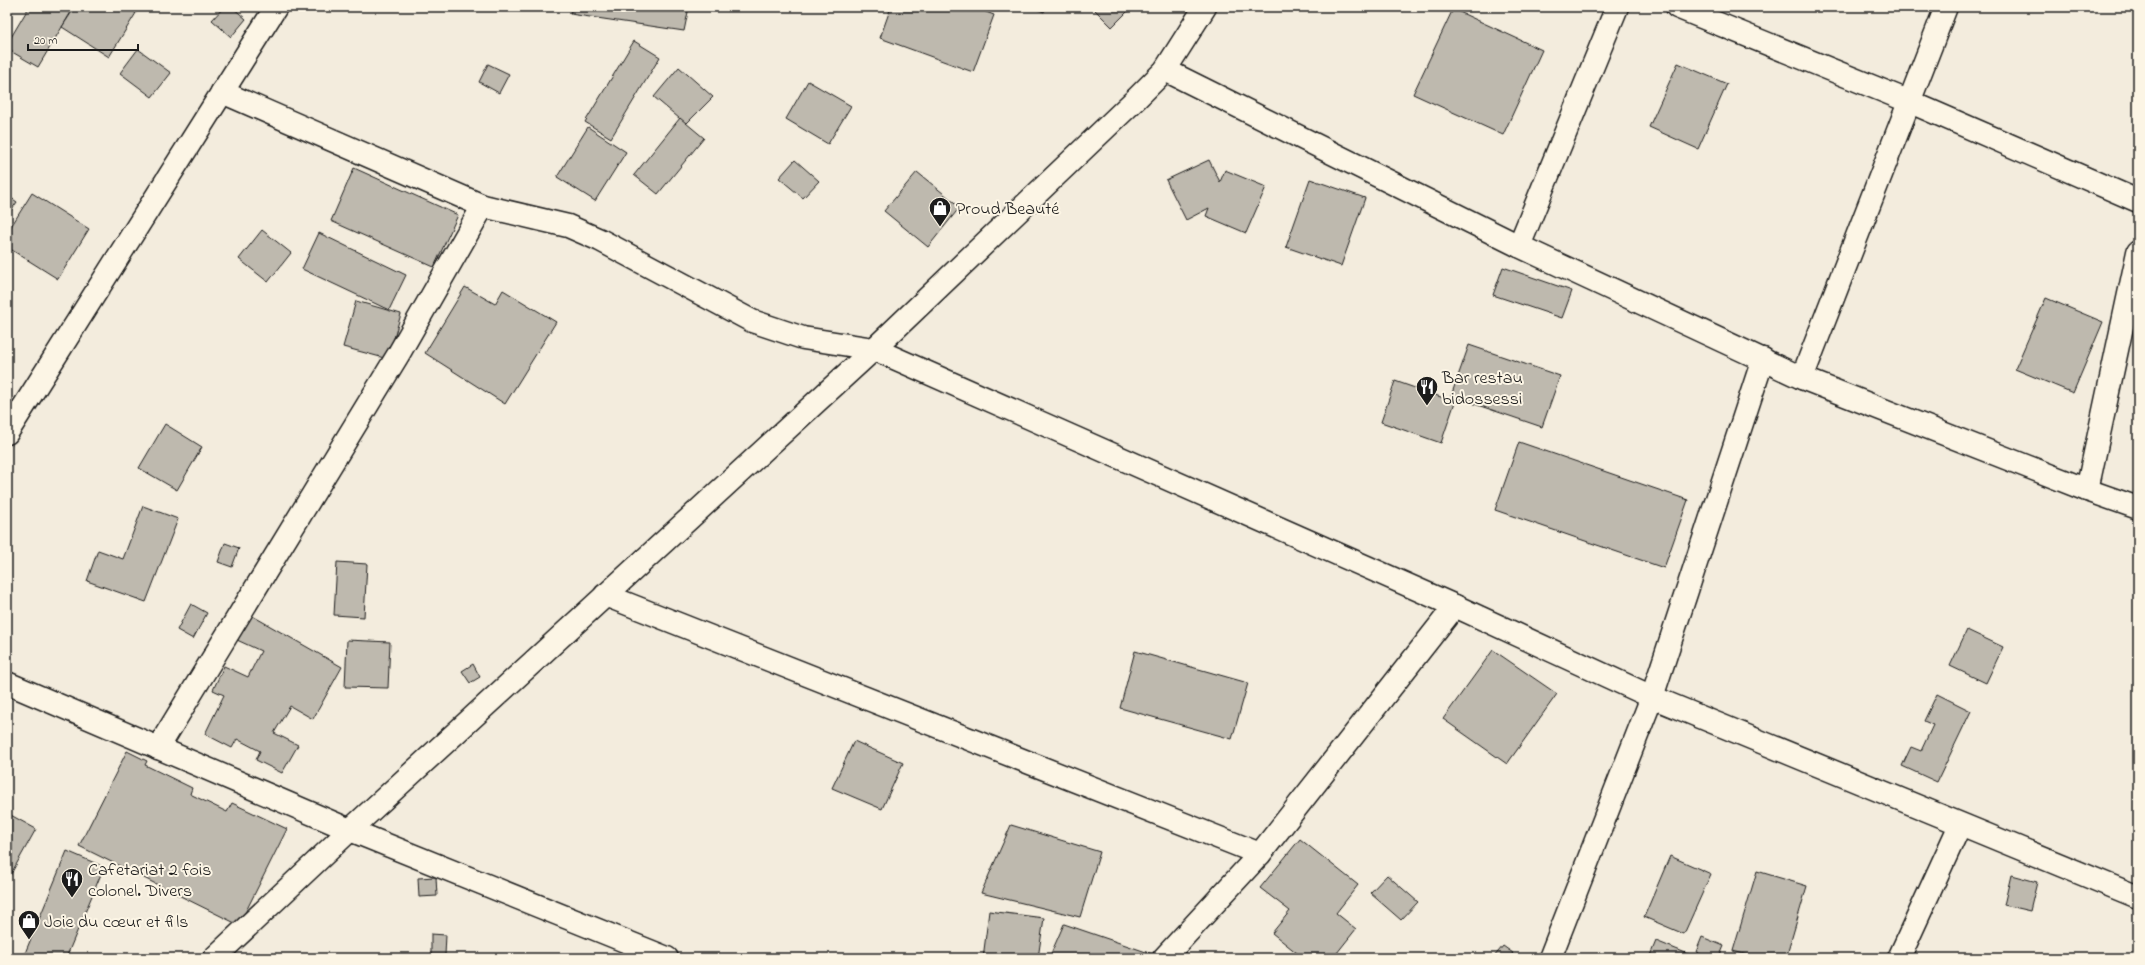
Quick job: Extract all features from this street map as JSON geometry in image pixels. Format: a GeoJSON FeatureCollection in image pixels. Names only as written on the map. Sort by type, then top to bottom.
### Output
{"type":"FeatureCollection","features":[{"type":"Feature","properties":{"kind":"street"},"geometry":{"type":"LineString","coordinates":[[7,433],[276,7]]}},
{"type":"Feature","properties":{"kind":"street"},"geometry":{"type":"LineString","coordinates":[[214,958],[350,830],[874,349],[1165,70],[1205,7]]}},
{"type":"Feature","properties":{"kind":"street"},"geometry":{"type":"LineString","coordinates":[[1519,246],[1617,7]]}},
{"type":"Feature","properties":{"kind":"street"},"geometry":{"type":"LineString","coordinates":[[1678,7],[1908,101],[2138,201]]}},
{"type":"Feature","properties":{"kind":"street"},"geometry":{"type":"LineString","coordinates":[[1802,378],[1908,101],[1946,7]]}},
{"type":"Feature","properties":{"kind":"street"},"geometry":{"type":"LineString","coordinates":[[1165,70],[1519,246],[1802,378],[2086,490],[2138,508]]}},
{"type":"Feature","properties":{"kind":"street"},"geometry":{"type":"LineString","coordinates":[[222,92],[483,206],[568,226],[600,240],[752,321],[803,338],[874,349],[1455,606],[1652,697],[2138,897]]}},
{"type":"Feature","properties":{"kind":"street"},"geometry":{"type":"LineString","coordinates":[[158,748],[398,355],[483,206]]}},
{"type":"Feature","properties":{"kind":"street"},"geometry":{"type":"LineString","coordinates":[[2086,490],[2138,252]]}},
{"type":"Feature","properties":{"kind":"street"},"geometry":{"type":"LineString","coordinates":[[1550,958],[1652,697],[1763,359]]}},
{"type":"Feature","properties":{"kind":"street"},"geometry":{"type":"LineString","coordinates":[[605,595],[1260,854]]}},
{"type":"Feature","properties":{"kind":"street"},"geometry":{"type":"LineString","coordinates":[[1164,958],[1260,854],[1455,606]]}},
{"type":"Feature","properties":{"kind":"street"},"geometry":{"type":"LineString","coordinates":[[7,683],[350,830],[667,958]]}},
{"type":"Feature","properties":{"kind":"street"},"geometry":{"type":"LineString","coordinates":[[1898,958],[1960,825]]}},
{"type":"Feature","properties":{"kind":"building"},"geometry":{"type":"Polygon","coordinates":[[[29,7],[74,7],[38,67],[7,49],[7,44],[29,7]]]}},
{"type":"Feature","properties":{"kind":"building"},"geometry":{"type":"Polygon","coordinates":[[[75,7],[127,7],[136,13],[109,57],[62,27],[75,7]]]}},
{"type":"Feature","properties":{"kind":"building"},"geometry":{"type":"Polygon","coordinates":[[[224,7],[232,7],[246,19],[231,37],[212,20],[224,7]]]}},
{"type":"Feature","properties":{"kind":"building"},"geometry":{"type":"Polygon","coordinates":[[[572,7],[689,7],[684,31],[570,14],[572,7]]]}},
{"type":"Feature","properties":{"kind":"building"},"geometry":{"type":"Polygon","coordinates":[[[891,7],[973,7],[994,15],[973,72],[880,38],[891,7]]]}},
{"type":"Feature","properties":{"kind":"building"},"geometry":{"type":"Polygon","coordinates":[[[1031,7],[1046,7],[1044,12],[1031,7]]]}},
{"type":"Feature","properties":{"kind":"building"},"geometry":{"type":"Polygon","coordinates":[[[1098,7],[1132,7],[1112,27],[1095,10],[1098,7]]]}},
{"type":"Feature","properties":{"kind":"building"},"geometry":{"type":"Polygon","coordinates":[[[1166,7],[1180,7],[1178,11],[1166,7]]]}},
{"type":"Feature","properties":{"kind":"building"},"geometry":{"type":"Polygon","coordinates":[[[1453,9],[1542,50],[1503,135],[1413,94],[1453,9]]]}},
{"type":"Feature","properties":{"kind":"building"},"geometry":{"type":"Polygon","coordinates":[[[634,41],[660,57],[611,138],[585,122],[634,41]]]}},
{"type":"Feature","properties":{"kind":"building"},"geometry":{"type":"Polygon","coordinates":[[[138,49],[171,73],[152,97],[120,73],[138,49]]]}},
{"type":"Feature","properties":{"kind":"building"},"geometry":{"type":"Polygon","coordinates":[[[1678,63],[1727,84],[1698,149],[1649,127],[1678,63]]]}},
{"type":"Feature","properties":{"kind":"building"},"geometry":{"type":"Polygon","coordinates":[[[488,64],[509,74],[499,93],[479,82],[488,64]]]}},
{"type":"Feature","properties":{"kind":"building"},"geometry":{"type":"Polygon","coordinates":[[[679,67],[713,97],[686,124],[654,97],[679,67]]]}},
{"type":"Feature","properties":{"kind":"building"},"geometry":{"type":"Polygon","coordinates":[[[808,81],[851,106],[828,144],[786,119],[808,81]]]}},
{"type":"Feature","properties":{"kind":"building"},"geometry":{"type":"Polygon","coordinates":[[[680,118],[704,138],[658,194],[634,175],[680,118]]]}},
{"type":"Feature","properties":{"kind":"building"},"geometry":{"type":"Polygon","coordinates":[[[588,127],[626,152],[595,201],[557,177],[588,127]]]}},
{"type":"Feature","properties":{"kind":"building"},"geometry":{"type":"Polygon","coordinates":[[[795,160],[819,181],[803,198],[779,178],[795,160]]]}},
{"type":"Feature","properties":{"kind":"building"},"geometry":{"type":"Polygon","coordinates":[[[1209,160],[1220,182],[1225,170],[1266,187],[1246,233],[1206,216],[1209,208],[1186,220],[1166,180],[1209,160]]]}},
{"type":"Feature","properties":{"kind":"building"},"geometry":{"type":"Polygon","coordinates":[[[354,168],[458,215],[434,267],[331,221],[354,168]]]}},
{"type":"Feature","properties":{"kind":"building"},"geometry":{"type":"Polygon","coordinates":[[[917,172],[960,207],[928,247],[884,211],[917,172]]]}},
{"type":"Feature","properties":{"kind":"building"},"geometry":{"type":"Polygon","coordinates":[[[1310,179],[1365,198],[1341,266],[1286,247],[1310,179]]]}},
{"type":"Feature","properties":{"kind":"building"},"geometry":{"type":"Polygon","coordinates":[[[32,193],[89,229],[58,279],[7,247],[7,233],[32,193]]]}},
{"type":"Feature","properties":{"kind":"building"},"geometry":{"type":"Polygon","coordinates":[[[7,195],[17,202],[7,216],[7,195]]]}},
{"type":"Feature","properties":{"kind":"building"},"geometry":{"type":"Polygon","coordinates":[[[262,230],[291,253],[268,282],[239,259],[262,230]]]}},
{"type":"Feature","properties":{"kind":"building"},"geometry":{"type":"Polygon","coordinates":[[[319,233],[406,275],[389,310],[302,269],[319,233]]]}},
{"type":"Feature","properties":{"kind":"building"},"geometry":{"type":"Polygon","coordinates":[[[1503,267],[1572,291],[1562,318],[1493,295],[1503,267]]]}},
{"type":"Feature","properties":{"kind":"building"},"geometry":{"type":"Polygon","coordinates":[[[465,287],[495,304],[503,290],[556,322],[505,404],[425,353],[465,287]]]}},
{"type":"Feature","properties":{"kind":"building"},"geometry":{"type":"Polygon","coordinates":[[[2046,298],[2103,322],[2073,393],[2015,369],[2046,298]]]}},
{"type":"Feature","properties":{"kind":"building"},"geometry":{"type":"Polygon","coordinates":[[[356,301],[401,314],[388,359],[343,347],[356,301]]]}},
{"type":"Feature","properties":{"kind":"building"},"geometry":{"type":"Polygon","coordinates":[[[1469,345],[1560,376],[1542,427],[1451,396],[1469,345]]]}},
{"type":"Feature","properties":{"kind":"building"},"geometry":{"type":"Polygon","coordinates":[[[1395,381],[1455,402],[1441,443],[1381,422],[1395,381]]]}},
{"type":"Feature","properties":{"kind":"building"},"geometry":{"type":"Polygon","coordinates":[[[165,424],[202,447],[177,490],[139,468],[165,424]]]}},
{"type":"Feature","properties":{"kind":"building"},"geometry":{"type":"Polygon","coordinates":[[[1519,442],[1688,500],[1664,568],[1495,510],[1519,442]]]}},
{"type":"Feature","properties":{"kind":"building"},"geometry":{"type":"Polygon","coordinates":[[[143,506],[178,519],[146,602],[87,581],[98,550],[123,559],[143,506]]]}},
{"type":"Feature","properties":{"kind":"building"},"geometry":{"type":"Polygon","coordinates":[[[225,543],[239,548],[232,567],[218,562],[225,543]]]}},
{"type":"Feature","properties":{"kind":"building"},"geometry":{"type":"Polygon","coordinates":[[[337,562],[367,564],[364,617],[334,615],[337,562]]]}},
{"type":"Feature","properties":{"kind":"building"},"geometry":{"type":"Polygon","coordinates":[[[191,604],[207,613],[193,639],[177,630],[191,604]]]}},
{"type":"Feature","properties":{"kind":"building"},"geometry":{"type":"Polygon","coordinates":[[[249,614],[342,667],[313,719],[290,706],[274,733],[298,745],[282,773],[256,760],[260,751],[237,739],[232,748],[205,734],[224,695],[213,690],[224,666],[248,677],[261,651],[237,640],[249,614]]]}},
{"type":"Feature","properties":{"kind":"building"},"geometry":{"type":"Polygon","coordinates":[[[1967,630],[2003,647],[1986,683],[1950,666],[1967,630]]]}},
{"type":"Feature","properties":{"kind":"building"},"geometry":{"type":"Polygon","coordinates":[[[347,640],[390,642],[388,688],[345,687],[347,640]]]}},
{"type":"Feature","properties":{"kind":"building"},"geometry":{"type":"Polygon","coordinates":[[[1493,650],[1557,694],[1507,764],[1443,719],[1493,650]]]}},
{"type":"Feature","properties":{"kind":"building"},"geometry":{"type":"Polygon","coordinates":[[[1135,651],[1248,683],[1232,739],[1120,708],[1135,651]]]}},
{"type":"Feature","properties":{"kind":"building"},"geometry":{"type":"Polygon","coordinates":[[[473,664],[480,677],[470,683],[462,671],[473,664]]]}},
{"type":"Feature","properties":{"kind":"building"},"geometry":{"type":"Polygon","coordinates":[[[1937,694],[1971,711],[1937,782],[1902,766],[1911,747],[1921,751],[1933,725],[1924,721],[1937,694]]]}},
{"type":"Feature","properties":{"kind":"building"},"geometry":{"type":"Polygon","coordinates":[[[854,741],[903,763],[882,809],[832,788],[854,741]]]}},
{"type":"Feature","properties":{"kind":"building"},"geometry":{"type":"Polygon","coordinates":[[[127,751],[147,761],[145,765],[192,788],[190,794],[227,812],[232,803],[287,829],[239,925],[79,846],[127,751]]]}},
{"type":"Feature","properties":{"kind":"building"},"geometry":{"type":"Polygon","coordinates":[[[7,813],[36,829],[7,881],[7,813]]]}},
{"type":"Feature","properties":{"kind":"building"},"geometry":{"type":"Polygon","coordinates":[[[1011,825],[1100,852],[1080,917],[981,893],[1011,825]]]}},
{"type":"Feature","properties":{"kind":"building"},"geometry":{"type":"Polygon","coordinates":[[[1300,839],[1358,885],[1336,913],[1356,929],[1333,958],[1292,958],[1297,953],[1272,933],[1290,911],[1260,888],[1300,839]]]}},
{"type":"Feature","properties":{"kind":"building"},"geometry":{"type":"Polygon","coordinates":[[[67,851],[104,867],[66,958],[23,958],[67,851]]]}},
{"type":"Feature","properties":{"kind":"building"},"geometry":{"type":"Polygon","coordinates":[[[1670,856],[1711,874],[1684,934],[1644,917],[1670,856]]]}},
{"type":"Feature","properties":{"kind":"building"},"geometry":{"type":"Polygon","coordinates":[[[1757,871],[1807,886],[1786,958],[1759,958],[1733,951],[1757,871]]]}},
{"type":"Feature","properties":{"kind":"building"},"geometry":{"type":"Polygon","coordinates":[[[1387,875],[1418,902],[1401,920],[1370,893],[1387,875]]]}},
{"type":"Feature","properties":{"kind":"building"},"geometry":{"type":"Polygon","coordinates":[[[2011,875],[2037,882],[2030,911],[2004,905],[2011,875]]]}},
{"type":"Feature","properties":{"kind":"building"},"geometry":{"type":"Polygon","coordinates":[[[436,877],[437,896],[419,897],[418,878],[436,877]]]}},
{"type":"Feature","properties":{"kind":"building"},"geometry":{"type":"Polygon","coordinates":[[[989,911],[1044,918],[1038,958],[983,958],[989,911]]]}},
{"type":"Feature","properties":{"kind":"building"},"geometry":{"type":"Polygon","coordinates":[[[1064,924],[1152,954],[1149,958],[1049,958],[1064,924]]]}},
{"type":"Feature","properties":{"kind":"building"},"geometry":{"type":"Polygon","coordinates":[[[431,934],[446,935],[445,955],[431,955],[431,934]]]}},
{"type":"Feature","properties":{"kind":"building"},"geometry":{"type":"Polygon","coordinates":[[[1702,937],[1724,946],[1719,958],[1710,958],[1696,952],[1702,937]]]}},
{"type":"Feature","properties":{"kind":"building"},"geometry":{"type":"Polygon","coordinates":[[[1656,941],[1698,958],[1649,958],[1656,941]]]}},
{"type":"Feature","properties":{"kind":"building"},"geometry":{"type":"Polygon","coordinates":[[[1503,946],[1513,953],[1509,958],[1493,958],[1503,946]]]}},
{"type":"Feature","properties":{"kind":"place","name":"Proud Beauté"},"geometry":{"type":"Point","coordinates":[940,228]}},
{"type":"Feature","properties":{"kind":"place","name":"Bar restau bidossessi"},"geometry":{"type":"Point","coordinates":[1427,406]}},
{"type":"Feature","properties":{"kind":"place","name":"Cafetariat 2 fois colonel. Divers"},"geometry":{"type":"Point","coordinates":[72,898]}},
{"type":"Feature","properties":{"kind":"place","name":"Joie du cœur et fils"},"geometry":{"type":"Point","coordinates":[29,940]}}]}
